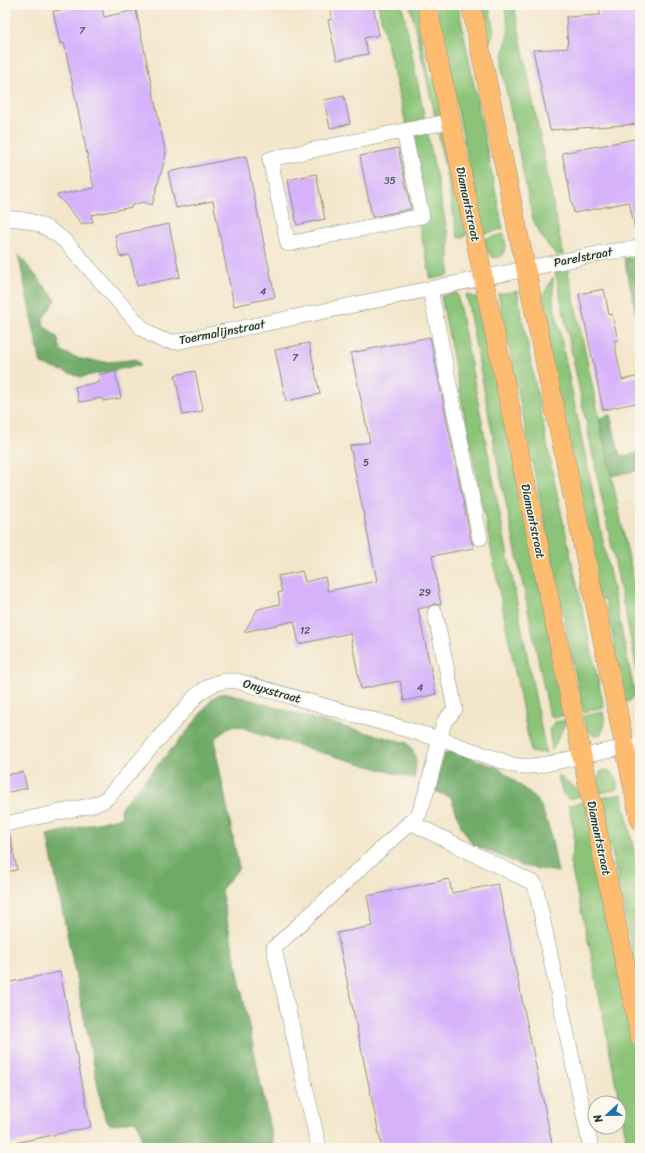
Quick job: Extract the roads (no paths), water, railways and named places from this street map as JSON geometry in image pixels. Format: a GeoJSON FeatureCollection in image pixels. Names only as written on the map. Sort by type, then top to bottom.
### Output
{"type":"FeatureCollection","features":[{"type":"Feature","properties":{"kind":"main road","name":"Diamantstraat"},"geometry":{"type":"LineString","coordinates":[[426,5],[640,1037]]}},
{"type":"Feature","properties":{"kind":"main road"},"geometry":{"type":"LineString","coordinates":[[472,5],[527,269],[632,745],[640,820]]}},
{"type":"Feature","properties":{"kind":"street"},"geometry":{"type":"LineString","coordinates":[[404,132],[422,216],[288,244],[270,159],[451,121]]}},
{"type":"Feature","properties":{"kind":"street","name":"Toermalijnstraat"},"geometry":{"type":"LineString","coordinates":[[5,219],[27,220],[58,235],[66,242],[143,329],[156,338],[168,342],[176,342],[483,278]]}},
{"type":"Feature","properties":{"kind":"street","name":"Parelstraat"},"geometry":{"type":"LineString","coordinates":[[483,278],[607,252],[640,248]]}},
{"type":"Feature","properties":{"kind":"street"},"geometry":{"type":"LineString","coordinates":[[430,290],[480,538]]}},
{"type":"Feature","properties":{"kind":"street"},"geometry":{"type":"LineString","coordinates":[[319,1148],[274,948],[419,814],[428,787],[444,722],[455,709],[435,613]]}},
{"type":"Feature","properties":{"kind":"street","name":"Onyxstraat"},"geometry":{"type":"LineString","coordinates":[[5,824],[93,805],[103,801],[196,696],[214,683],[223,680],[237,681],[440,739],[522,767],[632,745]]}},
{"type":"Feature","properties":{"kind":"street"},"geometry":{"type":"LineString","coordinates":[[410,822],[535,884],[592,1148]]}}]}
